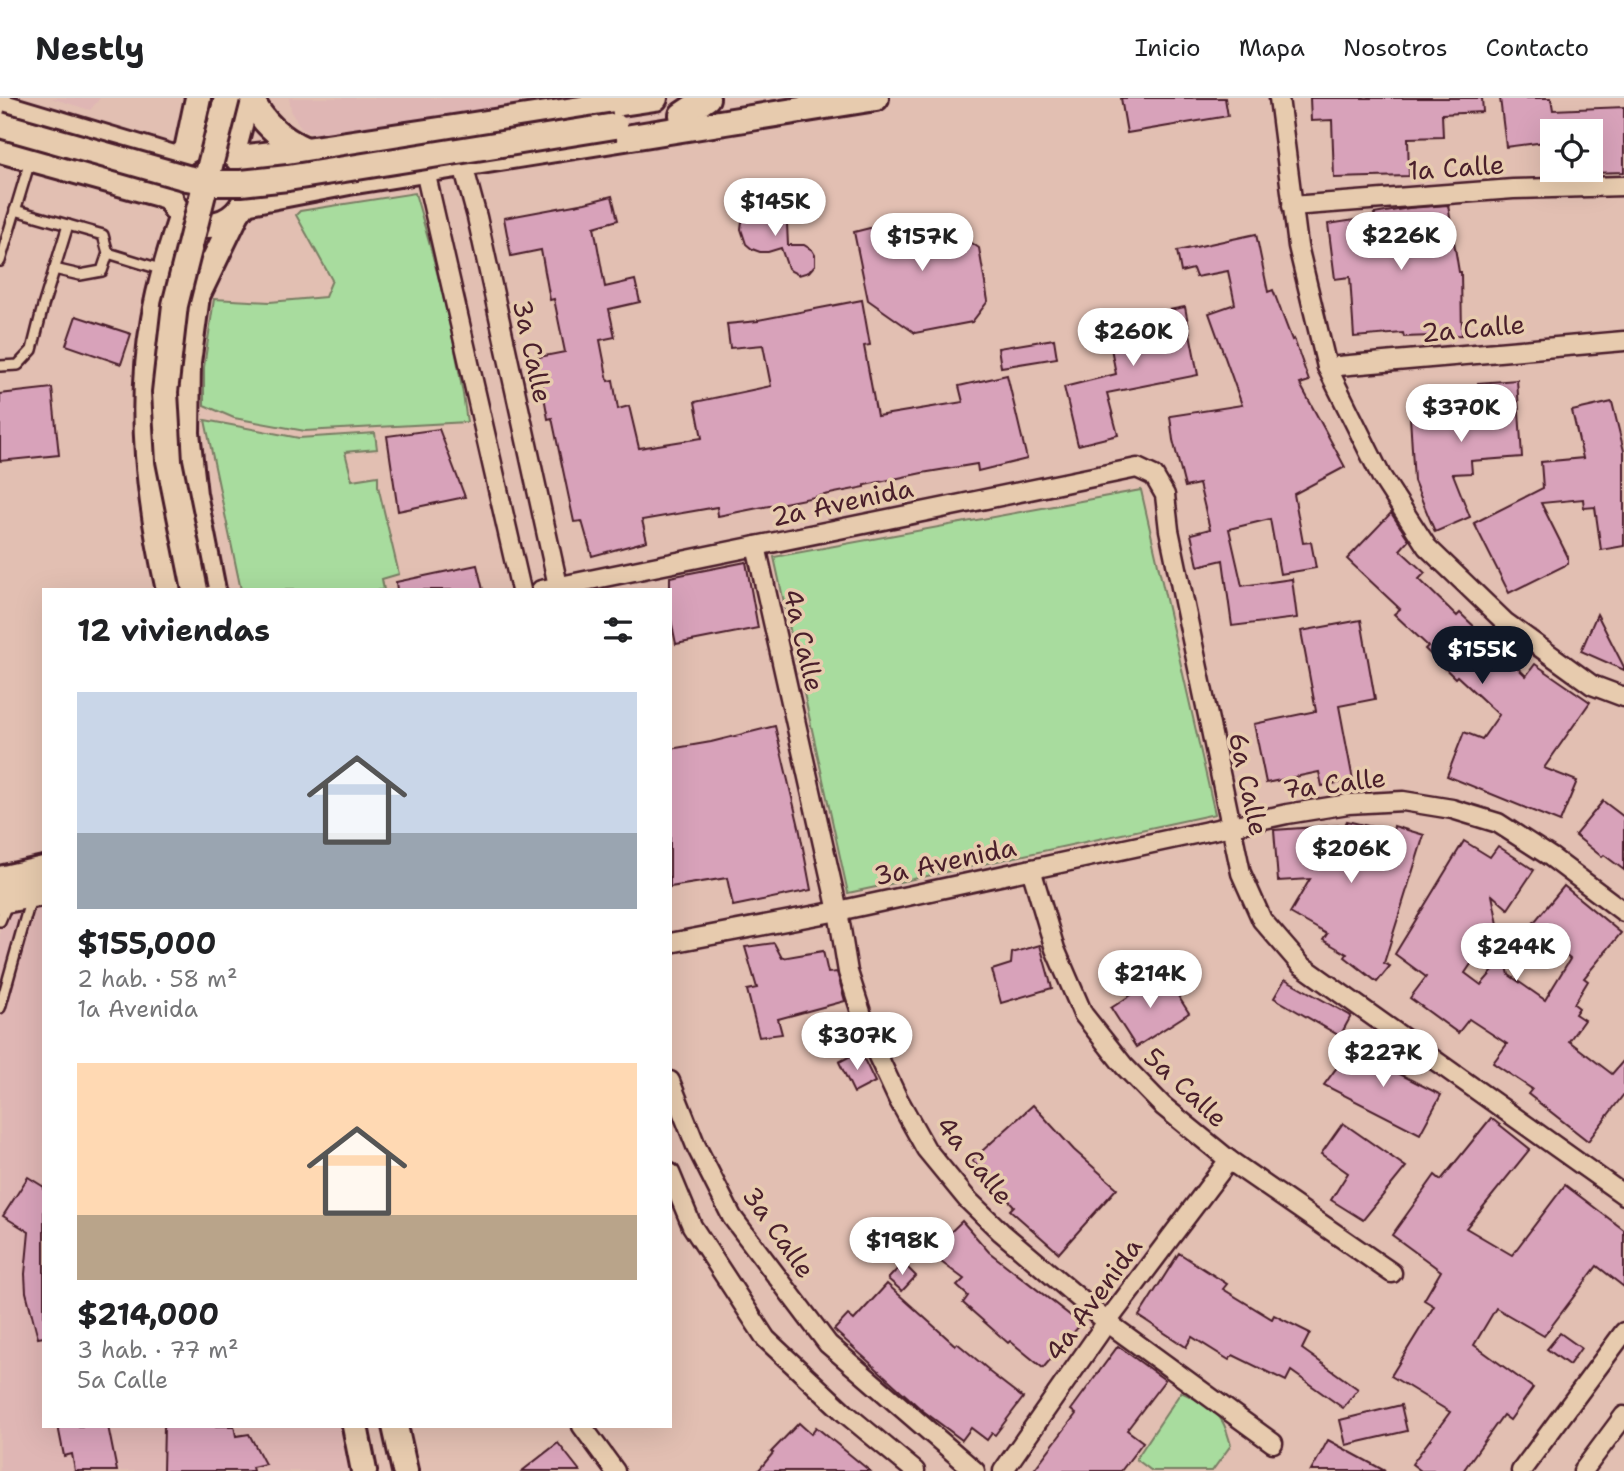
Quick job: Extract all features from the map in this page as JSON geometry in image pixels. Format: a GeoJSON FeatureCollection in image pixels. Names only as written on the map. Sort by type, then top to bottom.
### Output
{"type":"FeatureCollection","features":[{"type":"Feature","properties":{"kind":"main road"},"geometry":{"type":"LineString","coordinates":[[182,155],[198,98]]}},
{"type":"Feature","properties":{"kind":"main road"},"geometry":{"type":"LineString","coordinates":[[195,588],[169,461],[165,392],[176,305],[227,98]]}},
{"type":"Feature","properties":{"kind":"main road"},"geometry":{"type":"LineString","coordinates":[[236,155],[249,98]]}},
{"type":"Feature","properties":{"kind":"main road"},"geometry":{"type":"LineString","coordinates":[[249,98],[271,128],[281,137],[306,150]]}},
{"type":"Feature","properties":{"kind":"main road"},"geometry":{"type":"LineString","coordinates":[[236,155],[306,150],[655,98]]}},
{"type":"Feature","properties":{"kind":"main road"},"geometry":{"type":"LineString","coordinates":[[682,115],[707,98]]}},
{"type":"Feature","properties":{"kind":"main road"},"geometry":{"type":"LineString","coordinates":[[212,588],[194,494],[187,433],[188,363],[197,296],[241,207],[248,191],[249,179],[246,168],[236,155],[222,147],[198,145],[182,155],[170,171],[168,184],[176,206],[192,222],[204,225],[228,220],[241,207],[349,182],[876,98]]}},
{"type":"Feature","properties":{"kind":"main road"},"geometry":{"type":"LineString","coordinates":[[0,106],[182,155]]}},
{"type":"Feature","properties":{"kind":"main road"},"geometry":{"type":"LineString","coordinates":[[0,125],[187,178],[215,183],[241,183],[682,115],[728,122]]}},
{"type":"Feature","properties":{"kind":"main road"},"geometry":{"type":"LineString","coordinates":[[0,150],[176,206]]}},
{"type":"Feature","properties":{"kind":"main road"},"geometry":{"type":"LineString","coordinates":[[169,588],[152,501],[147,438],[148,375],[153,321],[176,206]]}},
{"type":"Feature","properties":{"kind":"main road"},"geometry":{"type":"LineString","coordinates":[[14,898],[42,871]]}},
{"type":"Feature","properties":{"kind":"main road"},"geometry":{"type":"LineString","coordinates":[[355,1428],[365,1471]]}},
{"type":"Feature","properties":{"kind":"main road"},"geometry":{"type":"LineString","coordinates":[[395,1428],[405,1471]]}},
{"type":"Feature","properties":{"kind":"street"},"geometry":{"type":"LineString","coordinates":[[1279,98],[1298,246],[1328,367],[1381,476],[1427,547],[1505,622],[1592,685],[1624,696]]}},
{"type":"Feature","properties":{"kind":"street","name":"3a Calle"},"geometry":{"type":"LineString","coordinates":[[440,130],[455,147],[463,164],[477,217],[552,588]]}},
{"type":"Feature","properties":{"kind":"street"},"geometry":{"type":"LineString","coordinates":[[425,170],[521,588]]}},
{"type":"Feature","properties":{"kind":"street","name":"1a Calle"},"geometry":{"type":"LineString","coordinates":[[1292,206],[1513,189],[1624,186]]}},
{"type":"Feature","properties":{"kind":"street","name":"2a Calle"},"geometry":{"type":"LineString","coordinates":[[1328,367],[1624,341]]}},
{"type":"Feature","properties":{"kind":"street","name":"2a Avenida"},"geometry":{"type":"LineString","coordinates":[[557,588],[1137,468]]}},
{"type":"Feature","properties":{"kind":"street","name":"6a Calle"},"geometry":{"type":"LineString","coordinates":[[1137,468],[1154,476],[1165,495],[1169,530],[1241,873],[1262,920],[1301,965],[1624,1195]]}},
{"type":"Feature","properties":{"kind":"street","name":"4a Calle"},"geometry":{"type":"LineString","coordinates":[[756,546],[838,911],[848,972],[869,1037],[897,1097],[926,1149],[967,1199],[1001,1232],[1107,1322],[1273,1443]]}},
{"type":"Feature","properties":{"kind":"street","name":"7a Calle"},"geometry":{"type":"LineString","coordinates":[[1231,825],[1348,804],[1403,801],[1452,809],[1498,823],[1551,857],[1624,912]]}},
{"type":"Feature","properties":{"kind":"street","name":"3a Avenida"},"geometry":{"type":"LineString","coordinates":[[672,943],[838,911],[1231,825]]}},
{"type":"Feature","properties":{"kind":"street","name":"5a Calle"},"geometry":{"type":"LineString","coordinates":[[1031,869],[1055,949],[1083,1014],[1124,1066],[1163,1106],[1228,1160],[1392,1273]]}},
{"type":"Feature","properties":{"kind":"street","name":"3a Calle"},"geometry":{"type":"LineString","coordinates":[[672,1086],[696,1146],[732,1217],[828,1344],[975,1471]]}},
{"type":"Feature","properties":{"kind":"street","name":"4a Avenida"},"geometry":{"type":"LineString","coordinates":[[1003,1471],[1107,1322],[1228,1160]]}},
{"type":"Feature","properties":{"kind":"street"},"geometry":{"type":"LineString","coordinates":[[672,1178],[692,1226],[766,1339],[845,1413],[915,1471]]}},
{"type":"Feature","properties":{"kind":"street"},"geometry":{"type":"LineString","coordinates":[[1521,1471],[1624,1332]]}},
{"type":"Feature","properties":{"kind":"street"},"geometry":{"type":"LineString","coordinates":[[1583,1471],[1624,1416]]}},
{"type":"Feature","properties":{"kind":"street"},"geometry":{"type":"LineString","coordinates":[[583,1428],[615,1471]]}},
{"type":"Feature","properties":{"kind":"lane"},"geometry":{"type":"LineString","coordinates":[[0,261],[31,159]]}},
{"type":"Feature","properties":{"kind":"lane"},"geometry":{"type":"LineString","coordinates":[[15,210],[103,235],[108,253],[102,271],[80,275],[54,269]]}},
{"type":"Feature","properties":{"kind":"lane"},"geometry":{"type":"LineString","coordinates":[[0,366],[18,365],[32,351],[68,225]]}},
{"type":"Feature","properties":{"kind":"lane"},"geometry":{"type":"LineString","coordinates":[[108,253],[164,270]]}},
{"type":"Feature","properties":{"kind":"lane"},"geometry":{"type":"LineString","coordinates":[[1,1003],[14,898]]}},
{"type":"Feature","properties":{"kind":"shaded area"},"geometry":{"type":"Polygon","coordinates":[[[51,98],[100,98],[90,110],[51,98]]]}},
{"type":"Feature","properties":{"kind":"shaded area"},"geometry":{"type":"Polygon","coordinates":[[[289,98],[554,98],[315,136],[302,129],[292,114],[289,98]]]}},
{"type":"Feature","properties":{"kind":"shaded area"},"geometry":{"type":"Polygon","coordinates":[[[42,903],[42,1428],[339,1428],[349,1471],[0,1471],[0,911],[42,903]]]}},
{"type":"Feature","properties":{"kind":"green space"},"geometry":{"type":"Polygon","coordinates":[[[415,193],[446,306],[467,422],[305,431],[234,418],[204,405],[204,367],[214,299],[270,302],[325,297],[332,280],[296,215],[300,211],[415,193]]]}},
{"type":"Feature","properties":{"kind":"green space"},"geometry":{"type":"Polygon","coordinates":[[[205,420],[299,438],[375,433],[377,449],[345,452],[352,480],[378,476],[399,574],[382,579],[384,588],[241,588],[205,420]]]}},
{"type":"Feature","properties":{"kind":"green space"},"geometry":{"type":"Polygon","coordinates":[[[1141,490],[1215,814],[848,893],[774,557],[1141,490]]]}},
{"type":"Feature","properties":{"kind":"green space"},"geometry":{"type":"Polygon","coordinates":[[[1181,1392],[1212,1410],[1225,1427],[1231,1445],[1212,1471],[1152,1471],[1136,1459],[1181,1392]]]}},
{"type":"Feature","properties":{"kind":"building"},"geometry":{"type":"Polygon","coordinates":[[[1121,98],[1225,98],[1228,116],[1127,133],[1121,98]]]}},
{"type":"Feature","properties":{"kind":"building"},"geometry":{"type":"Polygon","coordinates":[[[1310,98],[1482,98],[1483,112],[1442,114],[1443,137],[1408,138],[1409,176],[1334,178],[1332,120],[1311,121],[1310,98]]]}},
{"type":"Feature","properties":{"kind":"building"},"geometry":{"type":"Polygon","coordinates":[[[1500,98],[1551,98],[1553,110],[1624,107],[1624,172],[1603,173],[1603,119],[1540,119],[1540,143],[1506,147],[1500,98]]]}},
{"type":"Feature","properties":{"kind":"building"},"geometry":{"type":"Polygon","coordinates":[[[612,196],[618,220],[594,227],[605,287],[635,280],[640,302],[609,309],[615,337],[600,340],[608,381],[613,380],[618,409],[629,406],[639,448],[702,438],[695,402],[771,386],[763,345],[730,348],[727,324],[758,321],[862,300],[870,345],[864,346],[877,416],[963,402],[959,386],[1007,375],[1027,459],[978,471],[977,464],[922,473],[718,516],[717,507],[642,520],[647,541],[592,556],[582,521],[574,522],[552,418],[548,419],[534,358],[565,352],[554,299],[550,300],[541,250],[511,256],[504,218],[612,196]]]}},
{"type":"Feature","properties":{"kind":"building"},"geometry":{"type":"Polygon","coordinates":[[[766,205],[774,207],[785,217],[788,245],[804,245],[812,250],[815,265],[809,272],[799,275],[791,271],[781,248],[760,252],[746,244],[741,229],[742,221],[751,209],[766,205]]]}},
{"type":"Feature","properties":{"kind":"building"},"geometry":{"type":"Polygon","coordinates":[[[1448,205],[1461,272],[1462,335],[1404,337],[1403,333],[1354,337],[1350,277],[1335,279],[1328,224],[1375,217],[1374,214],[1409,208],[1448,205]]]}},
{"type":"Feature","properties":{"kind":"building"},"geometry":{"type":"Polygon","coordinates":[[[929,213],[979,248],[988,301],[972,322],[915,333],[868,300],[854,232],[929,213]]]}},
{"type":"Feature","properties":{"kind":"building"},"geometry":{"type":"Polygon","coordinates":[[[1256,234],[1268,292],[1273,290],[1309,381],[1300,384],[1345,467],[1294,494],[1303,543],[1311,542],[1316,568],[1280,574],[1270,519],[1229,529],[1242,586],[1292,579],[1297,618],[1232,626],[1223,560],[1198,566],[1191,534],[1210,529],[1199,484],[1185,487],[1170,416],[1242,405],[1209,313],[1235,304],[1228,271],[1196,277],[1193,269],[1181,272],[1177,251],[1256,234]]]}},
{"type":"Feature","properties":{"kind":"building"},"geometry":{"type":"Polygon","coordinates":[[[1185,307],[1198,375],[1107,393],[1118,435],[1078,445],[1064,387],[1116,374],[1106,322],[1185,307]]]}},
{"type":"Feature","properties":{"kind":"building"},"geometry":{"type":"Polygon","coordinates":[[[76,316],[131,334],[121,364],[66,345],[76,316]]]}},
{"type":"Feature","properties":{"kind":"building"},"geometry":{"type":"Polygon","coordinates":[[[1054,339],[1057,358],[1001,367],[998,348],[1054,339]]]}},
{"type":"Feature","properties":{"kind":"building"},"geometry":{"type":"Polygon","coordinates":[[[1517,380],[1522,457],[1471,461],[1472,473],[1453,474],[1470,517],[1435,532],[1414,481],[1409,401],[1479,396],[1478,383],[1517,380]]]}},
{"type":"Feature","properties":{"kind":"building"},"geometry":{"type":"Polygon","coordinates":[[[52,388],[59,455],[0,461],[0,394],[52,388]]]}},
{"type":"Feature","properties":{"kind":"building"},"geometry":{"type":"Polygon","coordinates":[[[1612,402],[1624,451],[1624,546],[1601,550],[1595,507],[1584,508],[1583,499],[1541,503],[1568,557],[1568,564],[1509,593],[1474,523],[1543,488],[1541,462],[1583,458],[1572,411],[1612,402]]]}},
{"type":"Feature","properties":{"kind":"building"},"geometry":{"type":"Polygon","coordinates":[[[439,429],[465,497],[398,511],[387,436],[439,429]]]}},
{"type":"Feature","properties":{"kind":"building"},"geometry":{"type":"Polygon","coordinates":[[[1391,513],[1409,540],[1400,550],[1425,573],[1419,579],[1457,616],[1460,613],[1526,676],[1535,664],[1590,702],[1544,768],[1577,781],[1560,822],[1447,776],[1464,732],[1482,739],[1499,715],[1425,649],[1428,646],[1394,614],[1400,609],[1347,559],[1391,513]]]}},
{"type":"Feature","properties":{"kind":"building"},"geometry":{"type":"Polygon","coordinates":[[[746,562],[758,628],[676,644],[672,625],[670,577],[746,562]]]}},
{"type":"Feature","properties":{"kind":"building"},"geometry":{"type":"Polygon","coordinates":[[[477,565],[483,588],[397,588],[396,582],[477,565]]]}},
{"type":"Feature","properties":{"kind":"building"},"geometry":{"type":"Polygon","coordinates":[[[1597,614],[1624,667],[1624,670],[1581,651],[1597,614]]]}},
{"type":"Feature","properties":{"kind":"building"},"geometry":{"type":"Polygon","coordinates":[[[1361,620],[1375,699],[1339,706],[1353,780],[1322,786],[1319,772],[1266,783],[1254,724],[1316,711],[1301,631],[1361,620]]]}},
{"type":"Feature","properties":{"kind":"building"},"geometry":{"type":"Polygon","coordinates":[[[775,726],[811,890],[733,906],[727,878],[672,887],[672,749],[775,726]]]}},
{"type":"Feature","properties":{"kind":"building"},"geometry":{"type":"Polygon","coordinates":[[[1603,801],[1624,817],[1624,870],[1604,855],[1602,857],[1575,835],[1603,801]]]}},
{"type":"Feature","properties":{"kind":"building"},"geometry":{"type":"Polygon","coordinates":[[[1347,821],[1393,832],[1394,826],[1424,835],[1384,963],[1390,966],[1377,982],[1345,957],[1347,954],[1323,940],[1327,934],[1290,913],[1310,879],[1278,881],[1274,830],[1345,825],[1347,821]]]}},
{"type":"Feature","properties":{"kind":"building"},"geometry":{"type":"Polygon","coordinates":[[[1464,841],[1490,857],[1498,846],[1534,870],[1508,909],[1492,895],[1498,924],[1465,973],[1481,985],[1505,957],[1509,975],[1545,1000],[1570,959],[1530,927],[1564,886],[1621,933],[1584,978],[1588,981],[1574,1004],[1579,1008],[1575,1014],[1584,1020],[1569,1041],[1612,1074],[1624,1060],[1624,1094],[1588,1141],[1528,1094],[1532,1089],[1493,1063],[1507,1044],[1469,1019],[1458,1033],[1410,998],[1426,977],[1395,954],[1464,841]]]}},
{"type":"Feature","properties":{"kind":"building"},"geometry":{"type":"Polygon","coordinates":[[[774,943],[782,958],[823,951],[828,973],[837,972],[845,1001],[778,1019],[782,1034],[759,1037],[747,990],[757,988],[745,947],[774,943]]]}},
{"type":"Feature","properties":{"kind":"building"},"geometry":{"type":"Polygon","coordinates":[[[1040,945],[1052,988],[1001,1003],[992,970],[1011,964],[1012,953],[1040,945]]]}},
{"type":"Feature","properties":{"kind":"building"},"geometry":{"type":"Polygon","coordinates":[[[1164,974],[1189,1013],[1136,1047],[1111,1008],[1164,974]]]}},
{"type":"Feature","properties":{"kind":"building"},"geometry":{"type":"Polygon","coordinates":[[[1285,979],[1351,1016],[1340,1036],[1274,998],[1285,979]]]}},
{"type":"Feature","properties":{"kind":"building"},"geometry":{"type":"Polygon","coordinates":[[[1357,1040],[1375,1053],[1370,1059],[1441,1095],[1420,1134],[1324,1085],[1357,1040]]]}},
{"type":"Feature","properties":{"kind":"building"},"geometry":{"type":"Polygon","coordinates":[[[860,1051],[875,1082],[854,1093],[839,1062],[860,1051]]]}},
{"type":"Feature","properties":{"kind":"building"},"geometry":{"type":"Polygon","coordinates":[[[1033,1105],[1074,1150],[1117,1188],[1059,1253],[1010,1210],[1014,1206],[972,1160],[1033,1105]]]}},
{"type":"Feature","properties":{"kind":"building"},"geometry":{"type":"Polygon","coordinates":[[[1491,1118],[1530,1149],[1466,1228],[1512,1255],[1565,1185],[1624,1230],[1624,1287],[1597,1266],[1544,1336],[1496,1308],[1474,1345],[1533,1388],[1510,1420],[1503,1415],[1463,1471],[1421,1471],[1412,1464],[1450,1412],[1391,1376],[1434,1306],[1424,1300],[1441,1271],[1392,1235],[1435,1175],[1441,1180],[1491,1118]]]}},
{"type":"Feature","properties":{"kind":"building"},"geometry":{"type":"Polygon","coordinates":[[[1343,1123],[1406,1167],[1363,1220],[1331,1200],[1348,1173],[1321,1154],[1343,1123]]]}},
{"type":"Feature","properties":{"kind":"building"},"geometry":{"type":"Polygon","coordinates":[[[28,1177],[42,1186],[42,1337],[38,1338],[26,1292],[29,1232],[3,1216],[28,1177]]]}},
{"type":"Feature","properties":{"kind":"building"},"geometry":{"type":"Polygon","coordinates":[[[962,1221],[989,1252],[1081,1324],[1043,1368],[1010,1341],[1008,1343],[963,1303],[968,1296],[957,1286],[964,1279],[929,1253],[962,1221]]]}},
{"type":"Feature","properties":{"kind":"building"},"geometry":{"type":"Polygon","coordinates":[[[1179,1253],[1227,1284],[1223,1289],[1272,1319],[1274,1315],[1310,1333],[1302,1349],[1358,1389],[1343,1408],[1291,1371],[1286,1381],[1233,1355],[1229,1360],[1192,1337],[1186,1347],[1139,1316],[1179,1253]]]}},
{"type":"Feature","properties":{"kind":"building"},"geometry":{"type":"Polygon","coordinates":[[[903,1263],[916,1276],[902,1291],[888,1279],[903,1263]]]}},
{"type":"Feature","properties":{"kind":"building"},"geometry":{"type":"Polygon","coordinates":[[[887,1284],[955,1345],[957,1343],[1023,1398],[995,1435],[992,1433],[987,1440],[971,1428],[962,1440],[922,1410],[834,1330],[848,1315],[854,1320],[887,1284]]]}},
{"type":"Feature","properties":{"kind":"building"},"geometry":{"type":"Polygon","coordinates":[[[1560,1333],[1581,1348],[1569,1365],[1547,1349],[1560,1333]]]}},
{"type":"Feature","properties":{"kind":"building"},"geometry":{"type":"Polygon","coordinates":[[[1118,1346],[1165,1380],[1127,1430],[1143,1442],[1121,1471],[1033,1471],[1076,1414],[1071,1410],[1118,1346]]]}},
{"type":"Feature","properties":{"kind":"building"},"geometry":{"type":"Polygon","coordinates":[[[1401,1405],[1407,1431],[1346,1445],[1340,1420],[1401,1405]]]}},
{"type":"Feature","properties":{"kind":"building"},"geometry":{"type":"Polygon","coordinates":[[[799,1423],[811,1434],[816,1427],[870,1471],[758,1471],[773,1453],[771,1452],[799,1423]]]}},
{"type":"Feature","properties":{"kind":"building"},"geometry":{"type":"Polygon","coordinates":[[[58,1428],[108,1428],[117,1471],[75,1471],[72,1454],[64,1456],[58,1428]]]}},
{"type":"Feature","properties":{"kind":"building"},"geometry":{"type":"Polygon","coordinates":[[[164,1428],[234,1428],[236,1436],[249,1434],[265,1464],[252,1467],[253,1471],[163,1471],[164,1428]]]}},
{"type":"Feature","properties":{"kind":"building"},"geometry":{"type":"Polygon","coordinates":[[[1328,1440],[1385,1471],[1311,1471],[1328,1440]]]}},
{"type":"Feature","properties":{"kind":"building"},"geometry":{"type":"Polygon","coordinates":[[[558,1443],[580,1471],[522,1471],[558,1443]]]}}]}
